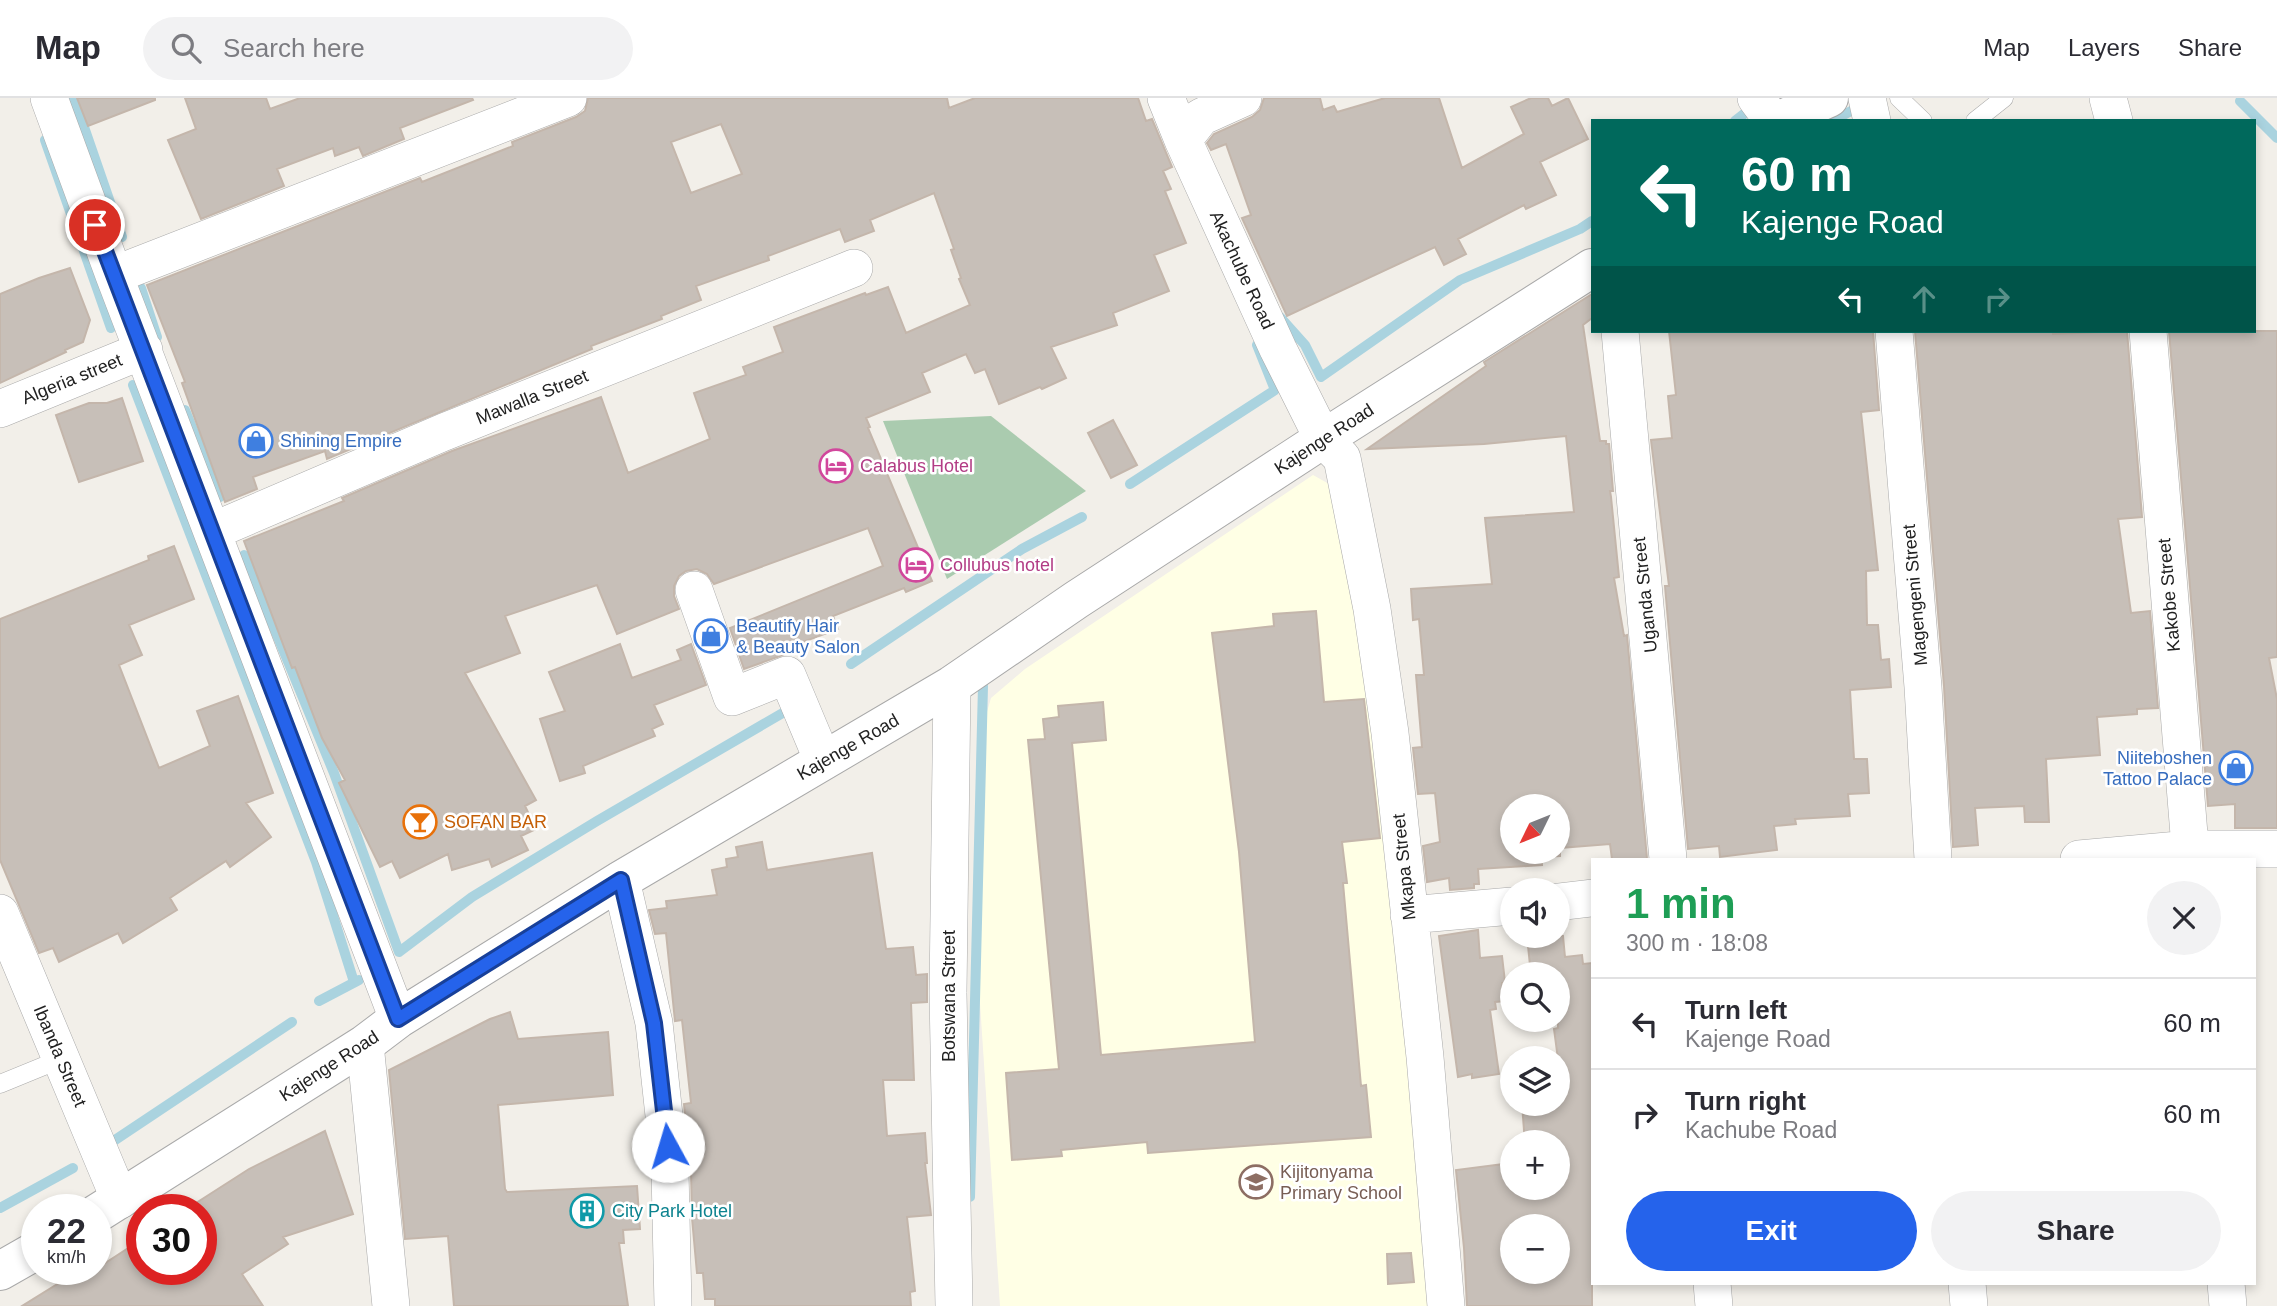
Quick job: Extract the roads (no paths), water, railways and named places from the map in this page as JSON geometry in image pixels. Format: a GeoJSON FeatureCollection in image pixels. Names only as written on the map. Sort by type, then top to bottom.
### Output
{"type":"FeatureCollection","features":[{"type":"Feature","properties":{"kind":"street"},"geometry":{"type":"LineString","coordinates":[[48,98],[398,1019]]}},
{"type":"Feature","properties":{"kind":"street"},"geometry":{"type":"LineString","coordinates":[[114,275],[568,98]]}},
{"type":"Feature","properties":{"kind":"street","name":"Akachube Road"},"geometry":{"type":"LineString","coordinates":[[1166,98],[1278,349],[1323,439]]}},
{"type":"Feature","properties":{"kind":"street"},"geometry":{"type":"LineString","coordinates":[[1183,140],[1201,117],[1243,98]]}},
{"type":"Feature","properties":{"kind":"street"},"geometry":{"type":"LineString","coordinates":[[1756,98],[1772,119]]}},
{"type":"Feature","properties":{"kind":"street"},"geometry":{"type":"LineString","coordinates":[[1782,119],[1829,98]]}},
{"type":"Feature","properties":{"kind":"street"},"geometry":{"type":"LineString","coordinates":[[1867,98],[1872,119]]}},
{"type":"Feature","properties":{"kind":"street"},"geometry":{"type":"LineString","coordinates":[[2108,98],[2113,119]]}},
{"type":"Feature","properties":{"kind":"street","name":"Mawalla Street"},"geometry":{"type":"LineString","coordinates":[[213,531],[444,432],[854,268]]}},
{"type":"Feature","properties":{"kind":"street","name":"Kajenge Road"},"geometry":{"type":"LineString","coordinates":[[112,1204],[365,1044],[398,1019],[621,880],[952,685],[1076,600],[1323,439],[1591,269]]}},
{"type":"Feature","properties":{"kind":"street","name":"Uganda Street"},"geometry":{"type":"LineString","coordinates":[[1620,333],[1668,858]]}},
{"type":"Feature","properties":{"kind":"street","name":"Magengeni Street"},"geometry":{"type":"LineString","coordinates":[[1894,333],[1923,687],[1933,858]]}},
{"type":"Feature","properties":{"kind":"street","name":"Kakobe Street"},"geometry":{"type":"LineString","coordinates":[[2148,333],[2190,854]]}},
{"type":"Feature","properties":{"kind":"street","name":"Algeria street"},"geometry":{"type":"LineString","coordinates":[[0,409],[144,350]]}},
{"type":"Feature","properties":{"kind":"street","name":"Mkapa Street"},"geometry":{"type":"LineString","coordinates":[[1323,439],[1342,458],[1372,609],[1390,733],[1425,1057],[1446,1306]]}},
{"type":"Feature","properties":{"kind":"street"},"geometry":{"type":"LineString","coordinates":[[694,590],[732,697],[787,675],[823,761]]}},
{"type":"Feature","properties":{"kind":"street","name":"Botswana Street"},"geometry":{"type":"LineString","coordinates":[[952,685],[948,993],[954,1306]]}},
{"type":"Feature","properties":{"kind":"street"},"geometry":{"type":"LineString","coordinates":[[2101,858],[2277,849]]}},
{"type":"Feature","properties":{"kind":"street"},"geometry":{"type":"LineString","coordinates":[[621,880],[654,1023],[670,1171],[673,1306]]}},
{"type":"Feature","properties":{"kind":"street"},"geometry":{"type":"LineString","coordinates":[[1570,901],[1591,898]]}},
{"type":"Feature","properties":{"kind":"street"},"geometry":{"type":"LineString","coordinates":[[1409,915],[1500,907]]}},
{"type":"Feature","properties":{"kind":"street","name":"Ibanda Street"},"geometry":{"type":"LineString","coordinates":[[0,913],[61,1059],[104,1194]]}},
{"type":"Feature","properties":{"kind":"street"},"geometry":{"type":"LineString","coordinates":[[365,1044],[391,1306]]}},
{"type":"Feature","properties":{"kind":"street"},"geometry":{"type":"LineString","coordinates":[[0,1271],[21,1259]]}},
{"type":"Feature","properties":{"kind":"street"},"geometry":{"type":"LineString","coordinates":[[1712,1285],[1713,1306]]}},
{"type":"Feature","properties":{"kind":"street"},"geometry":{"type":"LineString","coordinates":[[1967,1285],[1969,1306]]}},
{"type":"Feature","properties":{"kind":"street"},"geometry":{"type":"LineString","coordinates":[[2226,1285],[2228,1306]]}},
{"type":"Feature","properties":{"kind":"lane"},"geometry":{"type":"LineString","coordinates":[[1899,98],[1921,119]]}},
{"type":"Feature","properties":{"kind":"lane"},"geometry":{"type":"LineString","coordinates":[[1978,119],[2004,98]]}},
{"type":"Feature","properties":{"kind":"lane"},"geometry":{"type":"LineString","coordinates":[[0,1084],[61,1059]]}},
{"type":"Feature","properties":{"kind":"waterway"},"geometry":{"type":"LineString","coordinates":[[74,98],[122,237]]}},
{"type":"Feature","properties":{"kind":"waterway"},"geometry":{"type":"LineString","coordinates":[[2240,101],[2277,138]]}},
{"type":"Feature","properties":{"kind":"waterway"},"geometry":{"type":"LineString","coordinates":[[1837,119],[1858,107]]}},
{"type":"Feature","properties":{"kind":"waterway"},"geometry":{"type":"LineString","coordinates":[[1738,119],[1749,110]]}},
{"type":"Feature","properties":{"kind":"waterway"},"geometry":{"type":"LineString","coordinates":[[45,140],[111,328]]}},
{"type":"Feature","properties":{"kind":"waterway"},"geometry":{"type":"LineString","coordinates":[[1280,317],[1305,345],[1321,377],[1460,280],[1580,229],[1591,222]]}},
{"type":"Feature","properties":{"kind":"waterway"},"geometry":{"type":"LineString","coordinates":[[141,288],[157,337]]}},
{"type":"Feature","properties":{"kind":"waterway"},"geometry":{"type":"LineString","coordinates":[[1130,484],[1275,390],[1257,345]]}},
{"type":"Feature","properties":{"kind":"waterway"},"geometry":{"type":"LineString","coordinates":[[133,385],[316,862],[354,982]]}},
{"type":"Feature","properties":{"kind":"waterway"},"geometry":{"type":"LineString","coordinates":[[185,410],[220,497]]}},
{"type":"Feature","properties":{"kind":"waterway"},"geometry":{"type":"LineString","coordinates":[[851,664],[1022,549],[1082,517]]}},
{"type":"Feature","properties":{"kind":"waterway"},"geometry":{"type":"LineString","coordinates":[[244,555],[334,773],[399,952],[472,897],[793,707]]}},
{"type":"Feature","properties":{"kind":"waterway"},"geometry":{"type":"LineString","coordinates":[[970,1197],[983,686]]}},
{"type":"Feature","properties":{"kind":"waterway"},"geometry":{"type":"LineString","coordinates":[[319,1001],[359,980]]}},
{"type":"Feature","properties":{"kind":"waterway"},"geometry":{"type":"LineString","coordinates":[[112,1142],[292,1022]]}},
{"type":"Feature","properties":{"kind":"waterway"},"geometry":{"type":"LineString","coordinates":[[0,1208],[73,1168]]}},
{"type":"Feature","properties":{"kind":"place","name":"Shining Empire"},"geometry":{"type":"Point","coordinates":[256,441]}},
{"type":"Feature","properties":{"kind":"place","name":"Calabus Hotel"},"geometry":{"type":"Point","coordinates":[836,466]}},
{"type":"Feature","properties":{"kind":"place","name":"Collubus hotel"},"geometry":{"type":"Point","coordinates":[916,565]}},
{"type":"Feature","properties":{"kind":"place","name":"Beautify Hair & Beauty Salon"},"geometry":{"type":"Point","coordinates":[711,636]}},
{"type":"Feature","properties":{"kind":"place","name":"Niiteboshen Tattoo Palace"},"geometry":{"type":"Point","coordinates":[2236,768]}},
{"type":"Feature","properties":{"kind":"place","name":"SOFAN BAR"},"geometry":{"type":"Point","coordinates":[420,822]}},
{"type":"Feature","properties":{"kind":"place","name":"Kijitonyama Primary School"},"geometry":{"type":"Point","coordinates":[1256,1182]}},
{"type":"Feature","properties":{"kind":"place","name":"City Park Hotel"},"geometry":{"type":"Point","coordinates":[587,1211]}}]}
